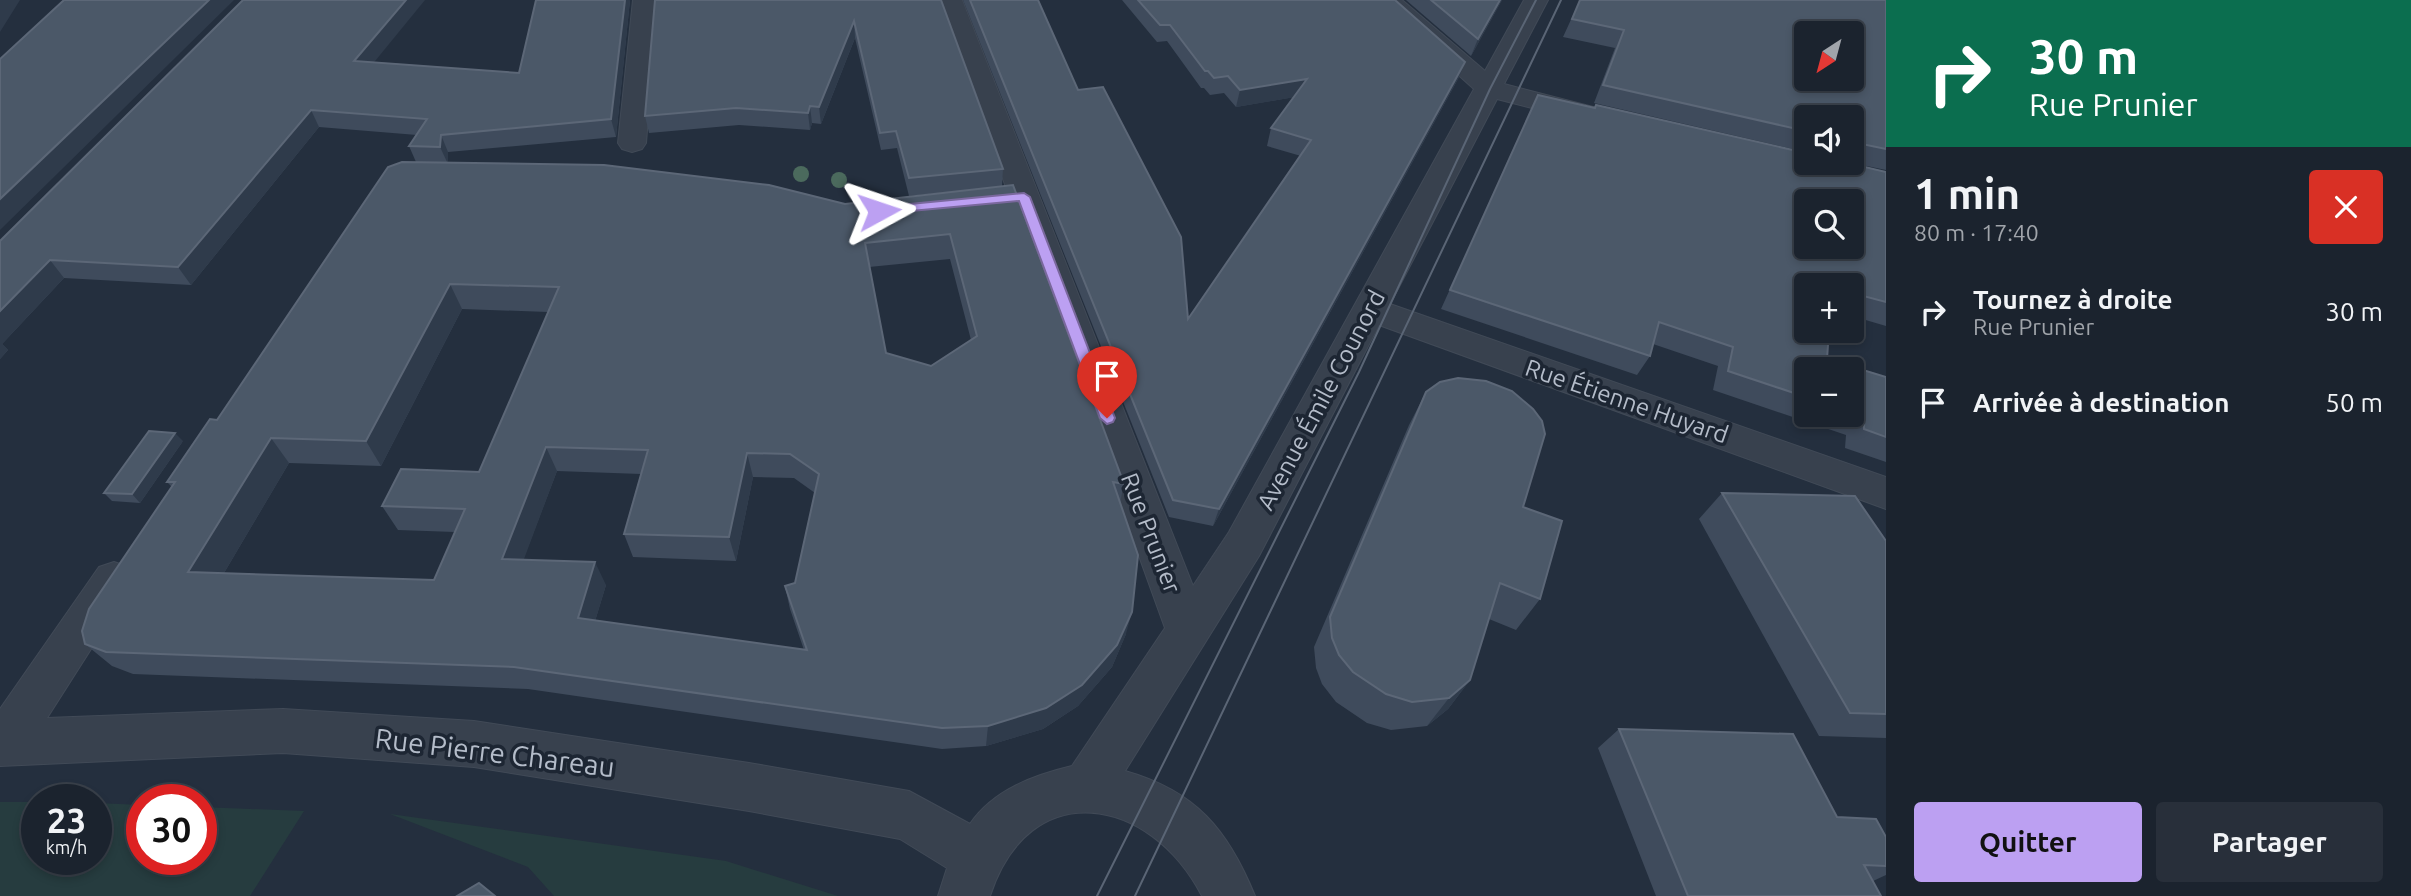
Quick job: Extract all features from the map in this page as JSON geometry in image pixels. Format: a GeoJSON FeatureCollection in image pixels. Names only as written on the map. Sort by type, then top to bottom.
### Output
{"type":"FeatureCollection","features":[{"type":"Feature","properties":{"kind":"street"},"geometry":{"type":"LineString","coordinates":[[632,143],[645,0]]}},
{"type":"Feature","properties":{"kind":"street","name":"Rue Prunier"},"geometry":{"type":"LineString","coordinates":[[950,0],[1189,633]]}},
{"type":"Feature","properties":{"kind":"street"},"geometry":{"type":"LineString","coordinates":[[1387,0],[1490,89],[1618,121]]}},
{"type":"Feature","properties":{"kind":"street","name":"Avenue Émile Counord"},"geometry":{"type":"LineString","coordinates":[[1086,789],[1244,544],[1536,0]]}},
{"type":"Feature","properties":{"kind":"street"},"geometry":{"type":"LineString","coordinates":[[935,205],[1024,197]]}},
{"type":"Feature","properties":{"kind":"street","name":"Rue Étienne Huyard"},"geometry":{"type":"LineString","coordinates":[[1369,309],[1886,493]]}},
{"type":"Feature","properties":{"kind":"street"},"geometry":{"type":"LineString","coordinates":[[2,743],[131,554]]}},
{"type":"Feature","properties":{"kind":"street","name":"Rue Pierre Chareau"},"geometry":{"type":"LineString","coordinates":[[2,743],[283,731],[474,744],[909,816],[970,876]]}},
{"type":"Feature","properties":{"kind":"street"},"geometry":{"type":"LineString","coordinates":[[970,876],[996,828],[1023,806],[1053,793],[1086,789],[1125,795],[1173,818],[1196,839],[1215,866],[1229,896]]}},
{"type":"Feature","properties":{"kind":"green space"},"geometry":{"type":"Polygon","coordinates":[[[0,802],[21,802],[21,875],[112,875],[112,804],[126,804],[126,875],[217,875],[217,808],[304,811],[250,896],[0,896],[0,802]]]}},
{"type":"Feature","properties":{"kind":"green space"},"geometry":{"type":"Polygon","coordinates":[[[390,814],[726,861],[838,896],[554,896],[528,867],[390,814]]]}},
{"type":"Feature","properties":{"kind":"building"},"geometry":{"type":"Polygon","coordinates":[[[64,0],[209,0],[0,199],[0,59],[64,0]]]}},
{"type":"Feature","properties":{"kind":"building"},"geometry":{"type":"Polygon","coordinates":[[[243,0],[406,0],[354,61],[519,73],[536,0],[625,0],[611,119],[441,135],[440,147],[409,146],[427,119],[311,110],[178,267],[50,260],[0,311],[0,241],[243,0]]]}},
{"type":"Feature","properties":{"kind":"building"},"geometry":{"type":"Polygon","coordinates":[[[655,0],[941,0],[1003,169],[909,178],[896,131],[880,133],[854,21],[819,107],[810,106],[808,113],[736,108],[645,116],[655,0]]]}},
{"type":"Feature","properties":{"kind":"building"},"geometry":{"type":"Polygon","coordinates":[[[970,0],[1038,0],[1078,90],[1103,87],[1181,237],[1188,319],[1311,140],[1271,128],[1307,79],[1240,90],[1228,76],[1214,78],[1205,71],[1170,25],[1160,25],[1138,0],[1395,0],[1465,62],[1219,509],[1173,500],[970,0]]]}},
{"type":"Feature","properties":{"kind":"building"},"geometry":{"type":"Polygon","coordinates":[[[1431,0],[1500,0],[1478,39],[1431,0]]]}},
{"type":"Feature","properties":{"kind":"building"},"geometry":{"type":"Polygon","coordinates":[[[1580,0],[1886,0],[1886,149],[1864,144],[1864,105],[1794,105],[1794,128],[1603,85],[1624,30],[1572,19],[1580,0]]]}},
{"type":"Feature","properties":{"kind":"building"},"geometry":{"type":"Polygon","coordinates":[[[1538,95],[1595,108],[1596,105],[1794,150],[1794,175],[1864,175],[1864,167],[1886,172],[1886,302],[1864,296],[1864,273],[1794,273],[1794,343],[1828,343],[1827,357],[1794,357],[1794,393],[1728,371],[1733,347],[1659,322],[1650,356],[1450,290],[1538,95]]]}},
{"type":"Feature","properties":{"kind":"building"},"geometry":{"type":"Polygon","coordinates":[[[402,162],[604,165],[769,185],[845,204],[1013,185],[1124,484],[1113,482],[1138,555],[1132,612],[1117,645],[1082,685],[1046,708],[988,726],[942,728],[514,667],[106,652],[85,644],[82,631],[89,609],[175,482],[167,482],[210,419],[217,420],[388,167],[402,162]],[[950,234],[865,243],[886,353],[931,366],[977,336],[950,234]],[[450,284],[366,441],[271,438],[188,572],[434,580],[465,509],[382,506],[401,469],[479,472],[559,287],[450,284]],[[546,447],[502,559],[595,562],[578,618],[807,650],[785,586],[795,583],[819,474],[790,454],[747,453],[729,537],[624,534],[648,450],[546,447]]]}},
{"type":"Feature","properties":{"kind":"building"},"geometry":{"type":"Polygon","coordinates":[[[1864,370],[1886,377],[1886,437],[1864,427],[1864,370]]]}},
{"type":"Feature","properties":{"kind":"building"},"geometry":{"type":"Polygon","coordinates":[[[1458,378],[1486,381],[1512,391],[1533,409],[1542,421],[1545,434],[1523,507],[1562,521],[1540,599],[1500,583],[1470,680],[1449,698],[1412,702],[1386,694],[1353,672],[1339,655],[1332,638],[1330,617],[1426,392],[1440,382],[1458,378]]]}},
{"type":"Feature","properties":{"kind":"building"},"geometry":{"type":"Polygon","coordinates":[[[149,431],[175,433],[132,494],[104,493],[149,431]]]}},
{"type":"Feature","properties":{"kind":"building"},"geometry":{"type":"Polygon","coordinates":[[[1722,493],[1855,496],[1886,541],[1886,714],[1850,713],[1722,493]]]}},
{"type":"Feature","properties":{"kind":"building"},"geometry":{"type":"Polygon","coordinates":[[[1619,729],[1793,734],[1837,817],[1876,819],[1886,837],[1886,866],[1864,865],[1881,896],[1688,896],[1619,729]]]}},
{"type":"Feature","properties":{"kind":"building"},"geometry":{"type":"Polygon","coordinates":[[[479,883],[495,896],[457,896],[479,883]]]}},
{"type":"Feature","properties":{"kind":"tram line"},"geometry":{"type":"LineString","coordinates":[[1097,896],[1359,372],[1490,89],[1536,0]]}},
{"type":"Feature","properties":{"kind":"tram line"},"geometry":{"type":"LineString","coordinates":[[1135,896],[1561,0]]}},
{"type":"Feature","properties":{"kind":"route"},"geometry":{"type":"LineString","coordinates":[[879,211],[1024,197],[1107,418]]}}]}
